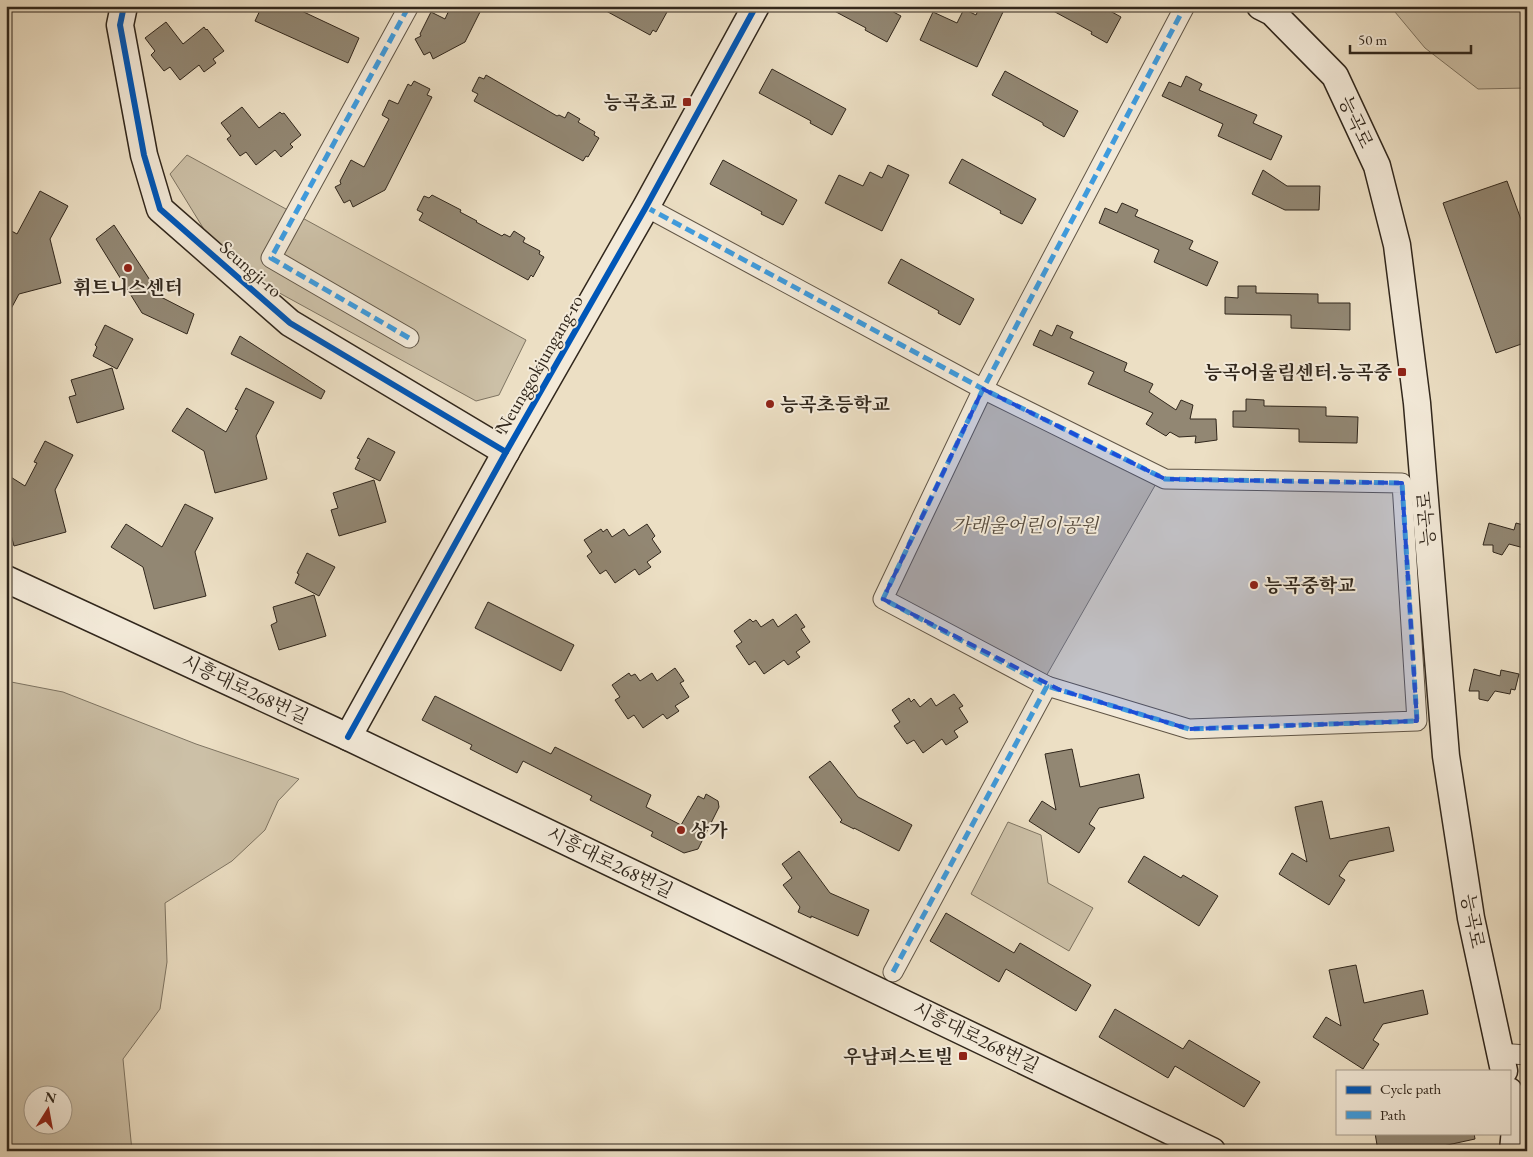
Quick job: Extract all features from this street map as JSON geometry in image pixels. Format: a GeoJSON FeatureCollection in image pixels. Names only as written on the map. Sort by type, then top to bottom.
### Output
{"type":"FeatureCollection","features":[{"type":"Feature","properties":{"kind":"main road","name":"Seungji-ro"},"geometry":{"type":"LineString","coordinates":[[124,6],[120,25],[144,155],[160,209],[290,322],[506,452]]}},
{"type":"Feature","properties":{"kind":"main road","name":"Neunggokjungang-ro"},"geometry":{"type":"LineString","coordinates":[[348,737],[506,452],[646,207],[756,6]]}},
{"type":"Feature","properties":{"kind":"main road","name":"능곡로"},"geometry":{"type":"LineString","coordinates":[[1269,8],[1335,76],[1377,166],[1397,245],[1416,403],[1446,756],[1471,918],[1502,1062]]}},
{"type":"Feature","properties":{"kind":"main road","name":"시흥대로268번길"},"geometry":{"type":"LineString","coordinates":[[6,579],[348,737],[1212,1151]]}},
{"type":"Feature","properties":{"kind":"main road"},"geometry":{"type":"LineString","coordinates":[[1510,1095],[1516,1118],[1513,1151]]}},
{"type":"Feature","properties":{"kind":"street"},"geometry":{"type":"LineString","coordinates":[[409,6],[270,258],[409,338]]}},
{"type":"Feature","properties":{"kind":"street"},"geometry":{"type":"LineString","coordinates":[[646,207],[983,389],[1165,479],[1402,483],[1417,721],[1189,729],[1046,686],[883,598],[983,389],[1185,6]]}},
{"type":"Feature","properties":{"kind":"street"},"geometry":{"type":"LineString","coordinates":[[894,972],[1046,686]]}},
{"type":"Feature","properties":{"kind":"street"},"geometry":{"type":"LineString","coordinates":[[1502,1062],[1527,1055]]}},
{"type":"Feature","properties":{"kind":"highlighted area"},"geometry":{"type":"Polygon","coordinates":[[[983,389],[1165,479],[1402,483],[1417,721],[1189,729],[1060,690],[883,599],[983,389]]]}},
{"type":"Feature","properties":{"kind":"green space"},"geometry":{"type":"Polygon","coordinates":[[[1390,6],[1527,6],[1527,88],[1478,89],[1425,48],[1390,6]]]}},
{"type":"Feature","properties":{"kind":"green space"},"geometry":{"type":"Polygon","coordinates":[[[187,155],[526,340],[499,395],[476,401],[274,290],[205,231],[170,174],[187,155]]]}},
{"type":"Feature","properties":{"kind":"green space","name":"가래울어린이공원"},"geometry":{"type":"Polygon","coordinates":[[[985,397],[1157,482],[1045,678],[886,595],[985,397]]]}},
{"type":"Feature","properties":{"kind":"green space"},"geometry":{"type":"Polygon","coordinates":[[[6,681],[63,692],[196,744],[299,779],[278,801],[265,830],[232,861],[165,903],[167,962],[160,1009],[123,1059],[132,1151],[6,1151],[6,681]]]}},
{"type":"Feature","properties":{"kind":"green space"},"geometry":{"type":"Polygon","coordinates":[[[1008,822],[1041,835],[1048,883],[1093,908],[1069,951],[971,894],[1008,822]]]}},
{"type":"Feature","properties":{"kind":"building"},"geometry":{"type":"Polygon","coordinates":[[[262,6],[291,6],[359,38],[348,63],[255,21],[262,6]]]}},
{"type":"Feature","properties":{"kind":"building"},"geometry":{"type":"Polygon","coordinates":[[[451,6],[483,6],[465,42],[433,59],[430,52],[424,55],[415,39],[421,36],[420,34],[431,12],[445,19],[451,6]]]}},
{"type":"Feature","properties":{"kind":"building"},"geometry":{"type":"Polygon","coordinates":[[[597,6],[656,6],[667,12],[656,32],[653,30],[650,35],[597,6]]]}},
{"type":"Feature","properties":{"kind":"building"},"geometry":{"type":"Polygon","coordinates":[[[825,6],[882,6],[901,16],[887,42],[865,30],[866,28],[825,6]]]}},
{"type":"Feature","properties":{"kind":"building"},"geometry":{"type":"Polygon","coordinates":[[[980,6],[991,6],[1003,12],[977,67],[920,40],[933,12],[957,23],[964,9],[976,15],[980,6]]]}},
{"type":"Feature","properties":{"kind":"building"},"geometry":{"type":"Polygon","coordinates":[[[1044,6],[1101,6],[1121,17],[1107,43],[1091,34],[1092,32],[1044,6]]]}},
{"type":"Feature","properties":{"kind":"building"},"geometry":{"type":"Polygon","coordinates":[[[166,22],[183,44],[204,27],[224,51],[213,59],[216,63],[204,72],[199,65],[180,80],[170,67],[164,71],[151,55],[155,51],[145,38],[166,22]]]}},
{"type":"Feature","properties":{"kind":"building"},"geometry":{"type":"Polygon","coordinates":[[[772,69],[846,109],[832,135],[810,123],[811,121],[759,93],[772,69]]]}},
{"type":"Feature","properties":{"kind":"building"},"geometry":{"type":"Polygon","coordinates":[[[1005,71],[1078,111],[1064,137],[1043,125],[1043,123],[992,95],[1005,71]]]}},
{"type":"Feature","properties":{"kind":"building"},"geometry":{"type":"Polygon","coordinates":[[[486,75],[557,116],[565,118],[568,112],[580,119],[578,122],[595,132],[594,135],[599,138],[588,157],[586,156],[583,161],[474,101],[478,94],[472,91],[479,77],[484,79],[486,75]]]}},
{"type":"Feature","properties":{"kind":"building"},"geometry":{"type":"Polygon","coordinates":[[[1186,76],[1202,84],[1199,90],[1257,115],[1253,123],[1282,136],[1271,160],[1218,136],[1223,124],[1162,96],[1169,82],[1181,87],[1186,76]]]}},
{"type":"Feature","properties":{"kind":"building"},"geometry":{"type":"Polygon","coordinates":[[[414,81],[430,89],[427,95],[432,97],[385,190],[353,207],[350,200],[344,203],[335,187],[341,184],[340,181],[351,160],[364,167],[389,119],[382,115],[389,100],[398,104],[408,84],[411,86],[414,81]]]}},
{"type":"Feature","properties":{"kind":"building"},"geometry":{"type":"Polygon","coordinates":[[[242,107],[259,128],[280,112],[284,113],[301,135],[290,144],[293,147],[281,157],[275,150],[256,165],[246,152],[240,156],[227,139],[231,136],[221,123],[242,107]]]}},
{"type":"Feature","properties":{"kind":"building"},"geometry":{"type":"Polygon","coordinates":[[[962,159],[1036,199],[1022,224],[949,183],[962,159]]]}},
{"type":"Feature","properties":{"kind":"building"},"geometry":{"type":"Polygon","coordinates":[[[723,160],[797,200],[783,225],[710,184],[723,160]]]}},
{"type":"Feature","properties":{"kind":"building"},"geometry":{"type":"Polygon","coordinates":[[[888,165],[909,175],[882,231],[825,203],[839,175],[863,186],[870,172],[882,178],[888,165]]]}},
{"type":"Feature","properties":{"kind":"building"},"geometry":{"type":"Polygon","coordinates":[[[1263,170],[1287,186],[1320,186],[1319,210],[1285,210],[1252,194],[1263,170]]]}},
{"type":"Feature","properties":{"kind":"building"},"geometry":{"type":"Polygon","coordinates":[[[1507,181],[1527,236],[1527,342],[1496,353],[1443,203],[1507,181]]]}},
{"type":"Feature","properties":{"kind":"building"},"geometry":{"type":"Polygon","coordinates":[[[40,191],[68,206],[50,239],[61,283],[19,294],[6,318],[6,228],[17,234],[40,191]]]}},
{"type":"Feature","properties":{"kind":"building"},"geometry":{"type":"Polygon","coordinates":[[[432,195],[461,210],[460,212],[502,236],[504,234],[510,237],[514,231],[525,238],[523,242],[540,251],[539,254],[544,257],[533,277],[531,275],[528,280],[419,220],[423,213],[417,210],[424,196],[429,198],[432,195]]]}},
{"type":"Feature","properties":{"kind":"building"},"geometry":{"type":"Polygon","coordinates":[[[1122,203],[1138,210],[1135,216],[1193,241],[1189,249],[1218,262],[1207,286],[1154,262],[1159,250],[1099,223],[1105,208],[1117,213],[1122,203]]]}},
{"type":"Feature","properties":{"kind":"building","name":"휘트니스센터"},"geometry":{"type":"Polygon","coordinates":[[[114,225],[161,297],[194,314],[187,334],[142,313],[96,239],[114,225]]]}},
{"type":"Feature","properties":{"kind":"building"},"geometry":{"type":"Polygon","coordinates":[[[901,259],[974,299],[960,325],[938,313],[939,311],[888,283],[901,259]]]}},
{"type":"Feature","properties":{"kind":"building"},"geometry":{"type":"Polygon","coordinates":[[[1238,286],[1256,286],[1256,293],[1318,294],[1318,303],[1350,303],[1350,330],[1291,328],[1291,315],[1225,314],[1225,297],[1238,298],[1238,286]]]}},
{"type":"Feature","properties":{"kind":"building"},"geometry":{"type":"Polygon","coordinates":[[[105,325],[133,339],[117,369],[93,356],[97,347],[95,345],[105,325]]]}},
{"type":"Feature","properties":{"kind":"building"},"geometry":{"type":"Polygon","coordinates":[[[1057,325],[1073,332],[1070,338],[1127,363],[1124,371],[1153,384],[1149,392],[1176,410],[1181,400],[1193,405],[1190,419],[1216,419],[1217,440],[1195,443],[1196,436],[1179,437],[1170,432],[1166,436],[1146,424],[1153,413],[1088,384],[1094,372],[1033,345],[1040,330],[1052,336],[1057,325]]]}},
{"type":"Feature","properties":{"kind":"building"},"geometry":{"type":"Polygon","coordinates":[[[240,336],[325,391],[321,399],[231,354],[240,336]]]}},
{"type":"Feature","properties":{"kind":"building"},"geometry":{"type":"Polygon","coordinates":[[[112,368],[124,409],[77,423],[69,397],[76,395],[71,380],[112,368]]]}},
{"type":"Feature","properties":{"kind":"building"},"geometry":{"type":"Polygon","coordinates":[[[246,388],[274,402],[256,436],[267,479],[215,493],[204,451],[172,431],[187,408],[226,432],[238,410],[235,409],[246,388]]]}},
{"type":"Feature","properties":{"kind":"building"},"geometry":{"type":"Polygon","coordinates":[[[1246,399],[1264,400],[1264,406],[1326,407],[1326,416],[1358,417],[1357,443],[1299,442],[1299,429],[1233,427],[1233,411],[1246,411],[1246,399]]]}},
{"type":"Feature","properties":{"kind":"building"},"geometry":{"type":"Polygon","coordinates":[[[368,438],[395,452],[380,481],[355,469],[360,459],[357,458],[368,438]]]}},
{"type":"Feature","properties":{"kind":"building"},"geometry":{"type":"Polygon","coordinates":[[[45,441],[73,455],[55,490],[66,532],[14,546],[6,516],[6,474],[25,486],[37,463],[34,462],[45,441]]]}},
{"type":"Feature","properties":{"kind":"building"},"geometry":{"type":"Polygon","coordinates":[[[374,480],[386,522],[339,536],[331,510],[338,508],[333,493],[374,480]]]}},
{"type":"Feature","properties":{"kind":"building"},"geometry":{"type":"Polygon","coordinates":[[[185,504],[213,518],[195,552],[206,596],[154,609],[143,567],[111,547],[126,524],[162,547],[185,504]]]}},
{"type":"Feature","properties":{"kind":"building"},"geometry":{"type":"Polygon","coordinates":[[[1489,523],[1514,530],[1516,523],[1527,526],[1527,544],[1525,543],[1524,548],[1509,544],[1502,555],[1493,552],[1493,545],[1483,545],[1489,523]]]}},
{"type":"Feature","properties":{"kind":"building"},"geometry":{"type":"Polygon","coordinates":[[[647,524],[655,536],[652,539],[661,552],[647,562],[651,567],[639,575],[635,569],[615,583],[606,570],[600,574],[587,556],[592,552],[584,540],[601,529],[603,532],[607,529],[612,537],[624,529],[629,536],[647,524]]]}},
{"type":"Feature","properties":{"kind":"building"},"geometry":{"type":"Polygon","coordinates":[[[307,553],[335,567],[319,596],[295,583],[299,574],[297,573],[307,553]]]}},
{"type":"Feature","properties":{"kind":"building"},"geometry":{"type":"Polygon","coordinates":[[[314,595],[326,636],[279,650],[271,625],[277,622],[273,607],[314,595]]]}},
{"type":"Feature","properties":{"kind":"building"},"geometry":{"type":"Polygon","coordinates":[[[488,602],[574,645],[561,671],[475,628],[488,602]]]}},
{"type":"Feature","properties":{"kind":"building"},"geometry":{"type":"Polygon","coordinates":[[[796,614],[805,627],[801,629],[810,642],[796,652],[800,657],[788,665],[784,660],[764,674],[755,661],[749,665],[736,646],[742,642],[734,631],[750,619],[753,622],[756,620],[761,627],[773,619],[778,627],[796,614]]]}},
{"type":"Feature","properties":{"kind":"building"},"geometry":{"type":"Polygon","coordinates":[[[675,668],[684,681],[680,683],[689,697],[675,706],[679,711],[667,719],[663,714],[643,728],[634,715],[628,719],[615,700],[620,697],[612,685],[629,673],[631,676],[635,674],[640,681],[652,673],[657,681],[675,668]]]}},
{"type":"Feature","properties":{"kind":"building"},"geometry":{"type":"Polygon","coordinates":[[[1474,669],[1500,676],[1501,670],[1519,674],[1515,690],[1511,689],[1510,694],[1495,691],[1488,701],[1479,699],[1479,691],[1469,691],[1474,669]]]}},
{"type":"Feature","properties":{"kind":"building"},"geometry":{"type":"Polygon","coordinates":[[[954,694],[963,706],[959,708],[968,722],[954,731],[958,737],[946,745],[942,739],[923,753],[914,740],[907,744],[894,726],[900,722],[892,710],[909,698],[911,702],[914,699],[920,707],[931,698],[936,706],[954,694]]]}},
{"type":"Feature","properties":{"kind":"building"},"geometry":{"type":"Polygon","coordinates":[[[435,696],[551,754],[555,747],[651,795],[646,807],[681,825],[698,796],[704,799],[706,794],[718,801],[719,807],[698,849],[684,853],[651,836],[653,832],[590,800],[592,796],[523,761],[517,773],[470,749],[472,745],[422,720],[435,696]]]}},
{"type":"Feature","properties":{"kind":"building"},"geometry":{"type":"Polygon","coordinates":[[[1072,749],[1080,787],[1139,774],[1144,798],[1099,808],[1089,824],[1095,828],[1079,853],[1029,821],[1042,801],[1056,810],[1045,754],[1072,749]]]}},
{"type":"Feature","properties":{"kind":"building"},"geometry":{"type":"Polygon","coordinates":[[[830,761],[858,797],[912,825],[899,851],[840,822],[842,820],[809,777],[830,761]]]}},
{"type":"Feature","properties":{"kind":"building"},"geometry":{"type":"Polygon","coordinates":[[[1322,801],[1330,839],[1389,827],[1394,851],[1349,861],[1339,876],[1345,880],[1329,905],[1279,874],[1292,853],[1307,862],[1295,807],[1322,801]]]}},
{"type":"Feature","properties":{"kind":"building"},"geometry":{"type":"Polygon","coordinates":[[[799,851],[830,893],[869,910],[858,936],[798,912],[800,907],[783,885],[792,878],[782,864],[799,851]]]}},
{"type":"Feature","properties":{"kind":"building"},"geometry":{"type":"Polygon","coordinates":[[[1144,856],[1181,878],[1183,875],[1218,896],[1199,926],[1128,882],[1144,856]]]}},
{"type":"Feature","properties":{"kind":"building"},"geometry":{"type":"Polygon","coordinates":[[[946,913],[1014,953],[1020,943],[1091,985],[1076,1011],[1006,969],[999,982],[930,941],[946,913]]]}},
{"type":"Feature","properties":{"kind":"building"},"geometry":{"type":"Polygon","coordinates":[[[1356,965],[1364,1003],[1423,990],[1428,1014],[1383,1024],[1373,1040],[1379,1044],[1363,1069],[1313,1037],[1326,1017],[1341,1026],[1329,970],[1356,965]]]}},
{"type":"Feature","properties":{"kind":"building"},"geometry":{"type":"Polygon","coordinates":[[[1115,1009],[1183,1049],[1189,1040],[1260,1082],[1244,1107],[1175,1066],[1168,1078],[1099,1037],[1115,1009]]]}},
{"type":"Feature","properties":{"kind":"building"},"geometry":{"type":"Polygon","coordinates":[[[1375,1134],[1474,1134],[1475,1139],[1420,1151],[1378,1151],[1375,1134]]]}},
{"type":"Feature","properties":{"kind":"marked path"},"geometry":{"type":"LineString","coordinates":[[409,6],[271,258],[409,338]]}},
{"type":"Feature","properties":{"kind":"marked path"},"geometry":{"type":"LineString","coordinates":[[893,972],[1047,686],[883,599],[983,389],[1185,6]]}},
{"type":"Feature","properties":{"kind":"marked path"},"geometry":{"type":"LineString","coordinates":[[646,207],[983,389],[1165,479],[1402,483],[1417,721],[1189,729],[1047,686]]}},
{"type":"Feature","properties":{"kind":"cycle path"},"geometry":{"type":"LineString","coordinates":[[124,6],[120,25],[144,155],[160,209],[290,323],[506,452]]}},
{"type":"Feature","properties":{"kind":"cycle path"},"geometry":{"type":"LineString","coordinates":[[348,737],[506,452],[646,207],[756,6]]}},
{"type":"Feature","properties":{"kind":"place","name":"능곡초교"},"geometry":{"type":"Point","coordinates":[687,102]}},
{"type":"Feature","properties":{"kind":"place","name":"휘트니스센터"},"geometry":{"type":"Point","coordinates":[128,268]}},
{"type":"Feature","properties":{"kind":"place","name":"능곡어울림센터.능곡중"},"geometry":{"type":"Point","coordinates":[1402,372]}},
{"type":"Feature","properties":{"kind":"place","name":"능곡초등학교"},"geometry":{"type":"Point","coordinates":[770,404]}},
{"type":"Feature","properties":{"kind":"place","name":"능곡중학교"},"geometry":{"type":"Point","coordinates":[1254,585]}},
{"type":"Feature","properties":{"kind":"place","name":"상가"},"geometry":{"type":"Point","coordinates":[681,830]}},
{"type":"Feature","properties":{"kind":"place","name":"우남퍼스트빌"},"geometry":{"type":"Point","coordinates":[963,1056]}}]}
